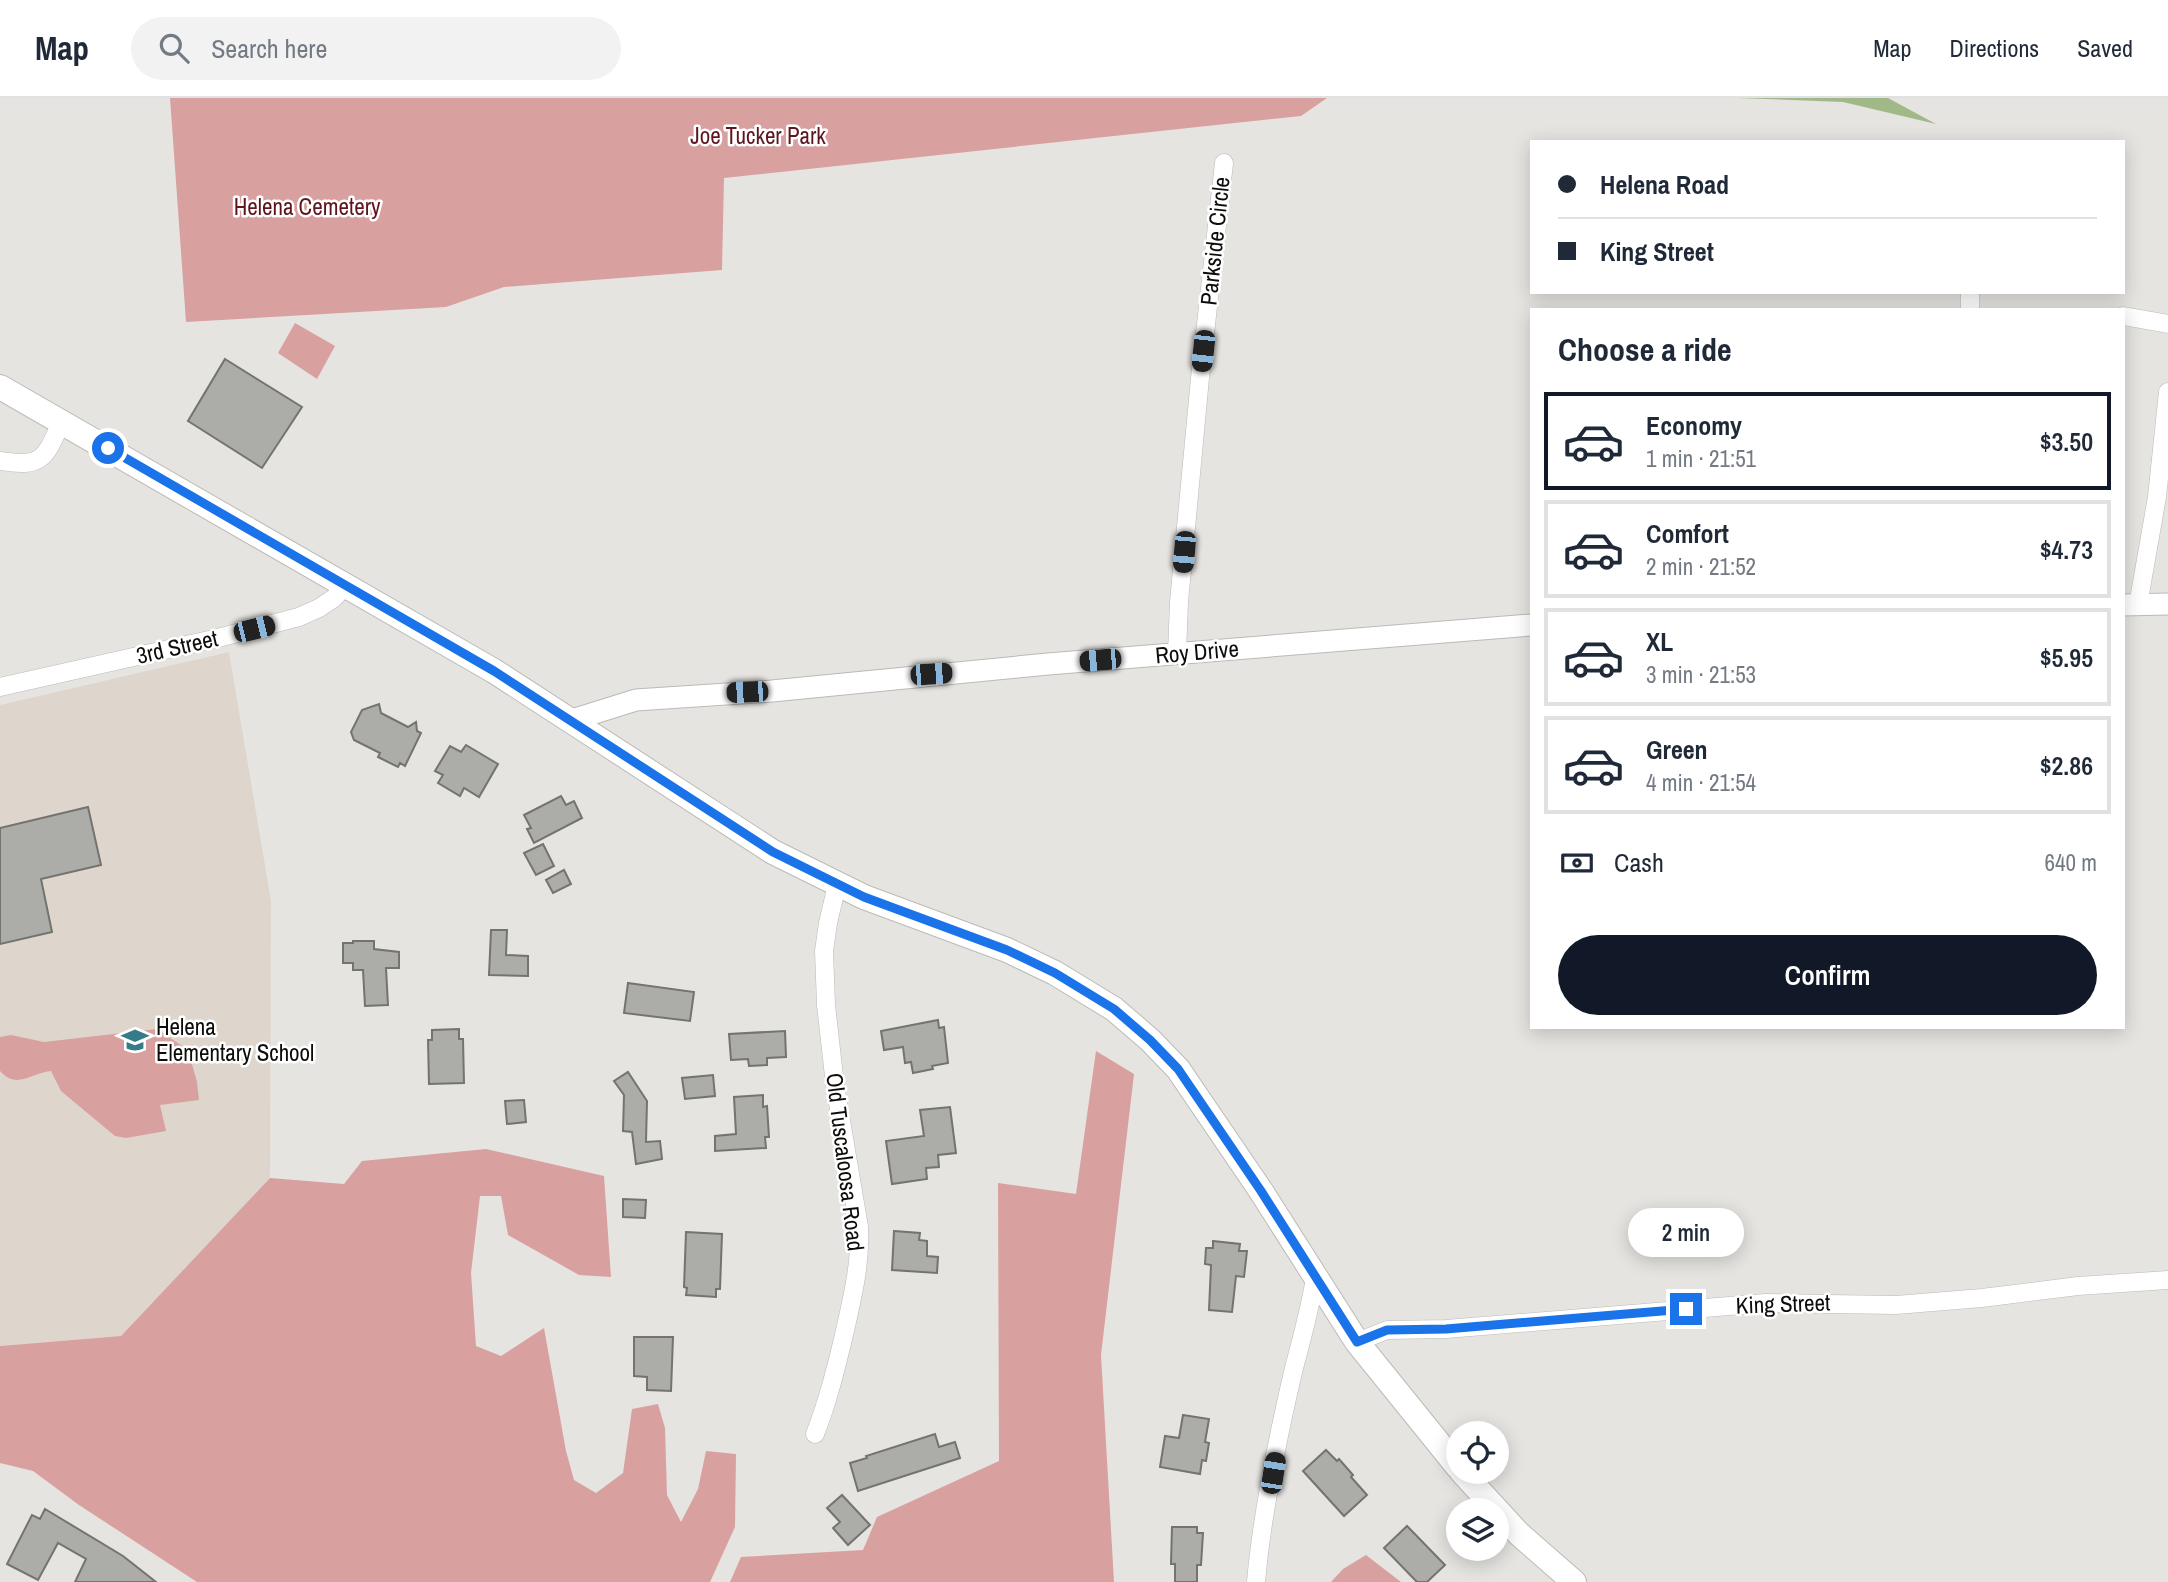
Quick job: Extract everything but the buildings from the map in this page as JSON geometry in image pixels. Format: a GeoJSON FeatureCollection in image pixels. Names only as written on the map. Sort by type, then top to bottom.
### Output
{"type":"FeatureCollection","features":[{"type":"Feature","properties":{"kind":"main road"},"geometry":{"type":"LineString","coordinates":[[0,387],[494,671],[773,852],[837,885],[1007,950],[1055,973],[1114,1009],[1178,1069],[1261,1191],[1357,1342],[1446,1452]]}},
{"type":"Feature","properties":{"kind":"main road"},"geometry":{"type":"LineString","coordinates":[[1473,1484],[1519,1534],[1574,1582]]}},
{"type":"Feature","properties":{"kind":"street","name":"Parkside Circle"},"geometry":{"type":"LineString","coordinates":[[1177,654],[1179,602],[1200,378],[1224,163]]}},
{"type":"Feature","properties":{"kind":"street"},"geometry":{"type":"LineString","coordinates":[[2125,316],[2168,324]]}},
{"type":"Feature","properties":{"kind":"street"},"geometry":{"type":"LineString","coordinates":[[2168,392],[2155,510],[2130,605],[2168,604]]}},
{"type":"Feature","properties":{"kind":"street"},"geometry":{"type":"LineString","coordinates":[[0,461],[22,465],[34,463],[45,454],[62,421]]}},
{"type":"Feature","properties":{"kind":"street","name":"3rd Street"},"geometry":{"type":"LineString","coordinates":[[0,687],[299,617],[326,603],[345,586]]}},
{"type":"Feature","properties":{"kind":"street","name":"Roy Drive"},"geometry":{"type":"LineString","coordinates":[[572,720],[636,700],[772,691],[931,674],[1530,625]]}},
{"type":"Feature","properties":{"kind":"street","name":"Old Tuscaloosa Road"},"geometry":{"type":"LineString","coordinates":[[815,1434],[830,1392],[855,1288],[860,1246],[835,1085],[826,1005],[824,951],[837,885]]}},
{"type":"Feature","properties":{"kind":"street"},"geometry":{"type":"LineString","coordinates":[[1256,1582],[1277,1450],[1315,1278]]}},
{"type":"Feature","properties":{"kind":"street","name":"King Street"},"geometry":{"type":"LineString","coordinates":[[1357,1342],[1387,1330],[1446,1329],[1766,1303],[1896,1305],[2078,1286],[2168,1280]]}},
{"type":"Feature","properties":{"kind":"shaded area"},"geometry":{"type":"Polygon","coordinates":[[[1737,98],[1888,98],[1936,124],[1843,102],[1737,98]]]}},
{"type":"Feature","properties":{"kind":"shaded area","name":"Helena Elementary School"},"geometry":{"type":"Polygon","coordinates":[[[229,652],[271,901],[270,1178],[121,1336],[0,1346],[0,705],[229,652]]]}},
{"type":"Feature","properties":{"kind":"green space","name":"Helena Cemetery"},"geometry":{"type":"Polygon","coordinates":[[[170,98],[1327,98],[1301,116],[724,178],[722,270],[504,287],[446,307],[186,322],[170,98]]]}},
{"type":"Feature","properties":{"kind":"green space"},"geometry":{"type":"Polygon","coordinates":[[[295,323],[335,346],[317,379],[278,353],[295,323]]]}},
{"type":"Feature","properties":{"kind":"green space"},"geometry":{"type":"Polygon","coordinates":[[[157,1029],[188,1050],[199,1100],[160,1105],[166,1131],[126,1138],[115,1136],[61,1091],[51,1071],[18,1080],[6,1077],[0,1071],[0,1037],[11,1035],[44,1042],[157,1029]]]}},
{"type":"Feature","properties":{"kind":"green space"},"geometry":{"type":"Polygon","coordinates":[[[1096,1051],[1134,1074],[1101,1355],[1114,1582],[730,1582],[741,1557],[863,1550],[877,1517],[999,1461],[998,1183],[1076,1194],[1096,1051]]]}},
{"type":"Feature","properties":{"kind":"green space"},"geometry":{"type":"Polygon","coordinates":[[[486,1149],[604,1176],[611,1277],[579,1275],[508,1235],[501,1196],[480,1196],[471,1273],[476,1346],[501,1356],[544,1328],[566,1451],[574,1480],[596,1493],[623,1473],[632,1409],[658,1404],[665,1428],[667,1495],[681,1522],[698,1489],[706,1451],[736,1454],[735,1527],[710,1582],[197,1582],[79,1505],[33,1471],[0,1463],[0,1346],[121,1336],[270,1178],[344,1184],[362,1161],[486,1149]]]}},
{"type":"Feature","properties":{"kind":"green space"},"geometry":{"type":"Polygon","coordinates":[[[1366,1555],[1401,1582],[1331,1582],[1343,1569],[1366,1555]]]}},
{"type":"Feature","properties":{"kind":"place","name":"Helena Elementary School"},"geometry":{"type":"Point","coordinates":[135,1040]}},
{"type":"Feature","properties":{"kind":"route"},"geometry":{"type":"LineString","coordinates":[[108,448],[494,671],[773,852],[864,897],[1007,950],[1055,973],[1114,1009],[1178,1069],[1261,1191],[1357,1342],[1387,1330],[1446,1329],[1686,1309]]}},
{"type":"Feature","properties":{"kind":"park label","name":"Joe Tucker Park"},"geometry":{"type":"Point","coordinates":[758,136]}}]}
